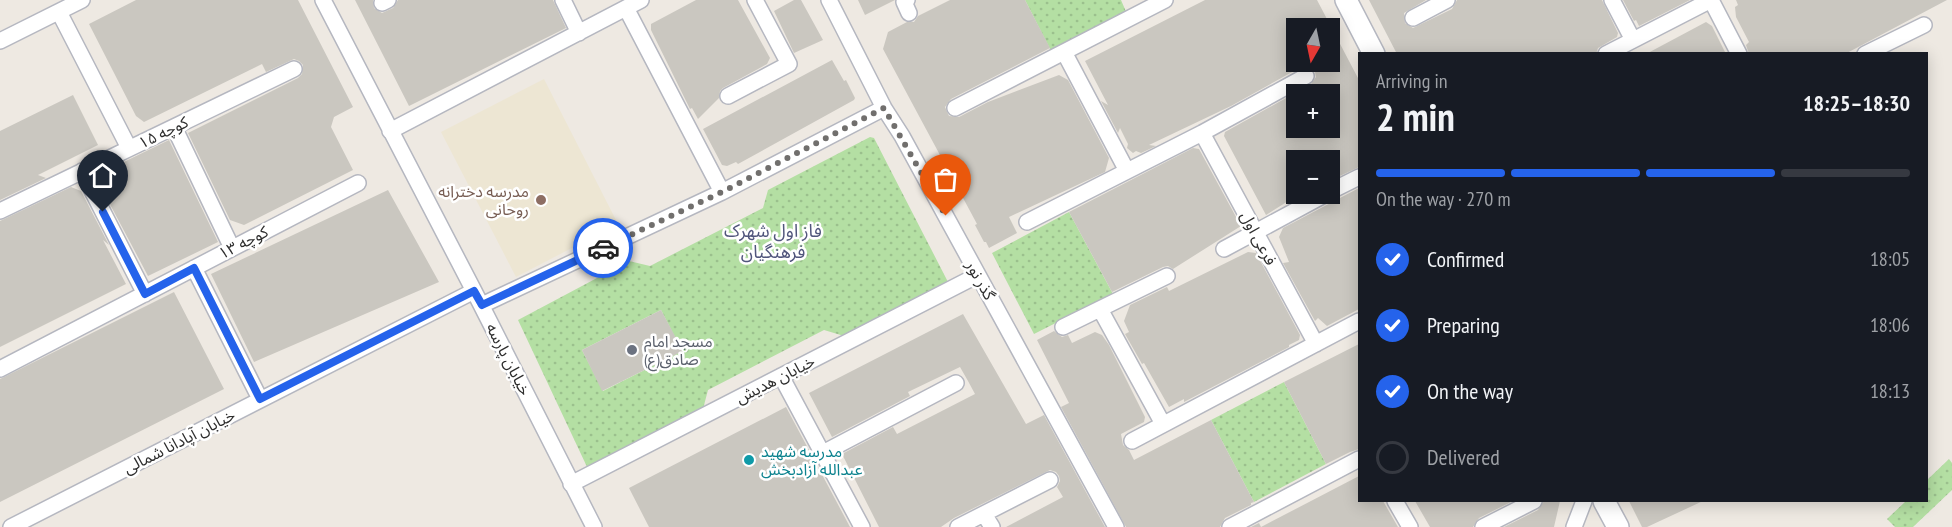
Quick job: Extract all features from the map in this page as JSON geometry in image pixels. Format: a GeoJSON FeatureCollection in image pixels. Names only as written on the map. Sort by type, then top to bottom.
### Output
{"type":"FeatureCollection","features":[{"type":"Feature","properties":{"kind":"street"},"geometry":{"type":"LineString","coordinates":[[0,41],[82,0]]}},
{"type":"Feature","properties":{"kind":"street","name":"خیابان پارسه"},"geometry":{"type":"LineString","coordinates":[[323,0],[482,305],[594,527]]}},
{"type":"Feature","properties":{"kind":"street"},"geometry":{"type":"LineString","coordinates":[[563,0],[579,33]]}},
{"type":"Feature","properties":{"kind":"street"},"geometry":{"type":"LineString","coordinates":[[390,131],[641,0]]}},
{"type":"Feature","properties":{"kind":"street"},"geometry":{"type":"LineString","coordinates":[[728,96],[789,64],[755,0]]}},
{"type":"Feature","properties":{"kind":"street","name":"گذر نور"},"geometry":{"type":"LineString","coordinates":[[830,0],[884,108],[1116,527]]}},
{"type":"Feature","properties":{"kind":"street"},"geometry":{"type":"LineString","coordinates":[[955,108],[1107,30],[1142,5],[1165,0]]}},
{"type":"Feature","properties":{"kind":"street"},"geometry":{"type":"LineString","coordinates":[[1346,0],[1373,52]]}},
{"type":"Feature","properties":{"kind":"street"},"geometry":{"type":"LineString","coordinates":[[1413,18],[1447,0]]}},
{"type":"Feature","properties":{"kind":"street"},"geometry":{"type":"LineString","coordinates":[[1612,0],[1633,40]]}},
{"type":"Feature","properties":{"kind":"street"},"geometry":{"type":"LineString","coordinates":[[1610,52],[1711,0],[1738,52]]}},
{"type":"Feature","properties":{"kind":"street"},"geometry":{"type":"LineString","coordinates":[[626,8],[722,192]]}},
{"type":"Feature","properties":{"kind":"street"},"geometry":{"type":"LineString","coordinates":[[59,12],[129,148]]}},
{"type":"Feature","properties":{"kind":"street"},"geometry":{"type":"LineString","coordinates":[[1869,52],[1924,25]]}},
{"type":"Feature","properties":{"kind":"street"},"geometry":{"type":"LineString","coordinates":[[1064,52],[1127,171]]}},
{"type":"Feature","properties":{"kind":"street","name":"کوچه ۱۵"},"geometry":{"type":"LineString","coordinates":[[0,212],[294,69]]}},
{"type":"Feature","properties":{"kind":"street"},"geometry":{"type":"LineString","coordinates":[[1027,222],[1202,133],[1306,76]]}},
{"type":"Feature","properties":{"kind":"street"},"geometry":{"type":"LineString","coordinates":[[482,305],[722,192],[884,108]]}},
{"type":"Feature","properties":{"kind":"street"},"geometry":{"type":"LineString","coordinates":[[174,127],[232,248]]}},
{"type":"Feature","properties":{"kind":"street","name":"فرعی اول"},"geometry":{"type":"LineString","coordinates":[[1202,133],[1316,344]]}},
{"type":"Feature","properties":{"kind":"street"},"geometry":{"type":"LineString","coordinates":[[82,171],[145,294]]}},
{"type":"Feature","properties":{"kind":"street"},"geometry":{"type":"LineString","coordinates":[[1340,187],[1358,178]]}},
{"type":"Feature","properties":{"kind":"street","name":"کوچه ۱۳"},"geometry":{"type":"LineString","coordinates":[[0,369],[358,183]]}},
{"type":"Feature","properties":{"kind":"street"},"geometry":{"type":"LineString","coordinates":[[1224,249],[1306,204]]}},
{"type":"Feature","properties":{"kind":"street"},"geometry":{"type":"LineString","coordinates":[[194,268],[260,399]]}},
{"type":"Feature","properties":{"kind":"street","name":"خیابان هدیش"},"geometry":{"type":"LineString","coordinates":[[571,484],[978,275]]}},
{"type":"Feature","properties":{"kind":"street"},"geometry":{"type":"LineString","coordinates":[[1063,327],[1167,276]]}},
{"type":"Feature","properties":{"kind":"street","name":"خیابان آپادانا شمالی"},"geometry":{"type":"LineString","coordinates":[[11,527],[474,291]]}},
{"type":"Feature","properties":{"kind":"street"},"geometry":{"type":"LineString","coordinates":[[1100,309],[1163,424]]}},
{"type":"Feature","properties":{"kind":"street"},"geometry":{"type":"LineString","coordinates":[[1132,441],[1358,322]]}},
{"type":"Feature","properties":{"kind":"street"},"geometry":{"type":"LineString","coordinates":[[782,376],[862,527]]}},
{"type":"Feature","properties":{"kind":"street"},"geometry":{"type":"LineString","coordinates":[[823,453],[956,383]]}},
{"type":"Feature","properties":{"kind":"street"},"geometry":{"type":"LineString","coordinates":[[1230,527],[1358,460]]}},
{"type":"Feature","properties":{"kind":"street"},"geometry":{"type":"LineString","coordinates":[[958,527],[988,520],[1050,480]]}},
{"type":"Feature","properties":{"kind":"street"},"geometry":{"type":"LineString","coordinates":[[1396,502],[1410,527]]}},
{"type":"Feature","properties":{"kind":"street"},"geometry":{"type":"LineString","coordinates":[[1483,527],[1532,502]]}},
{"type":"Feature","properties":{"kind":"street"},"geometry":{"type":"LineString","coordinates":[[1575,527],[1584,502]]}},
{"type":"Feature","properties":{"kind":"street"},"geometry":{"type":"LineString","coordinates":[[1605,502],[1618,527]]}},
{"type":"Feature","properties":{"kind":"shaded area","name":"مدرسه دخترانه روحانی"},"geometry":{"type":"Polygon","coordinates":[[[544,79],[618,224],[516,277],[441,132],[544,79]]]}},
{"type":"Feature","properties":{"kind":"green space"},"geometry":{"type":"Polygon","coordinates":[[[1025,0],[1121,0],[1127,14],[1051,51],[1025,0]]]}},
{"type":"Feature","properties":{"kind":"green space"},"geometry":{"type":"Polygon","coordinates":[[[870,137],[874,138],[948,282],[844,336],[824,330],[708,390],[703,409],[588,469],[518,320],[629,261],[650,266],[763,208],[768,190],[870,137]],[[661,310],[582,350],[603,391],[682,351],[661,310]]]}},
{"type":"Feature","properties":{"kind":"green space"},"geometry":{"type":"Polygon","coordinates":[[[1069,212],[1113,294],[1034,334],[992,253],[1069,212]]]}},
{"type":"Feature","properties":{"kind":"green space"},"geometry":{"type":"Polygon","coordinates":[[[1284,382],[1326,464],[1254,502],[1211,420],[1284,382]]]}},
{"type":"Feature","properties":{"kind":"green space"},"geometry":{"type":"Polygon","coordinates":[[[1949,459],[1952,463],[1952,490],[1913,527],[1895,527],[1887,519],[1905,502],[1928,502],[1928,479],[1949,459]]]}},
{"type":"Feature","properties":{"kind":"building"},"geometry":{"type":"Polygon","coordinates":[[[136,0],[298,0],[353,107],[334,117],[331,127],[353,170],[244,225],[230,220],[188,133],[298,78],[302,74],[303,65],[294,59],[266,72],[262,64],[144,122],[136,116],[89,24],[136,0]]]}},
{"type":"Feature","properties":{"kind":"building"},"geometry":{"type":"Polygon","coordinates":[[[355,0],[373,0],[374,8],[382,13],[393,8],[398,0],[553,0],[566,28],[409,106],[355,0]]]}},
{"type":"Feature","properties":{"kind":"building"},"geometry":{"type":"Polygon","coordinates":[[[696,0],[738,0],[770,58],[767,64],[723,88],[719,98],[698,119],[692,108],[690,109],[651,30],[651,24],[696,0]]]}},
{"type":"Feature","properties":{"kind":"building"},"geometry":{"type":"Polygon","coordinates":[[[794,0],[801,0],[823,40],[794,53],[774,11],[794,0]]]}},
{"type":"Feature","properties":{"kind":"building"},"geometry":{"type":"Polygon","coordinates":[[[858,0],[895,0],[865,15],[858,0]]]}},
{"type":"Feature","properties":{"kind":"building"},"geometry":{"type":"Polygon","coordinates":[[[950,0],[1025,0],[1050,48],[951,99],[945,107],[949,116],[959,117],[988,102],[1059,75],[1068,80],[1109,158],[1105,172],[1009,217],[1017,233],[989,248],[883,49],[888,32],[907,22],[914,22],[918,16],[950,0]]]}},
{"type":"Feature","properties":{"kind":"building"},"geometry":{"type":"Polygon","coordinates":[[[1205,0],[1317,0],[1326,18],[1286,18],[1286,72],[1292,72],[1231,106],[1149,145],[1156,146],[1141,153],[1136,151],[1133,153],[1127,148],[1128,144],[1120,128],[1118,133],[1101,101],[1108,105],[1085,61],[1205,0]]]}},
{"type":"Feature","properties":{"kind":"building"},"geometry":{"type":"Polygon","coordinates":[[[1369,0],[1426,0],[1404,13],[1405,23],[1413,28],[1452,9],[1457,0],[1602,0],[1618,33],[1617,37],[1598,48],[1597,52],[1396,52],[1369,0]]]}},
{"type":"Feature","properties":{"kind":"building"},"geometry":{"type":"Polygon","coordinates":[[[1623,0],[1690,0],[1639,26],[1623,0]]]}},
{"type":"Feature","properties":{"kind":"building"},"geometry":{"type":"Polygon","coordinates":[[[1736,0],[1947,0],[1849,52],[1748,52],[1746,45],[1749,42],[1736,17],[1735,7],[1738,5],[1736,0]]]}},
{"type":"Feature","properties":{"kind":"building"},"geometry":{"type":"Polygon","coordinates":[[[1706,22],[1712,26],[1725,52],[1650,52],[1706,22]]]}},
{"type":"Feature","properties":{"kind":"building"},"geometry":{"type":"Polygon","coordinates":[[[1340,44],[1358,78],[1358,167],[1340,176],[1340,150],[1286,150],[1286,202],[1266,215],[1224,136],[1225,132],[1286,98],[1286,138],[1340,138],[1340,84],[1311,84],[1316,77],[1315,72],[1340,72],[1340,44]]]}},
{"type":"Feature","properties":{"kind":"building"},"geometry":{"type":"Polygon","coordinates":[[[832,60],[844,81],[846,80],[854,100],[738,164],[736,162],[727,166],[722,165],[703,129],[832,60]]]}},
{"type":"Feature","properties":{"kind":"building"},"geometry":{"type":"Polygon","coordinates":[[[73,95],[98,145],[38,175],[46,178],[0,200],[0,131],[73,95]]]}},
{"type":"Feature","properties":{"kind":"building"},"geometry":{"type":"Polygon","coordinates":[[[169,140],[218,242],[148,276],[95,176],[169,140]]]}},
{"type":"Feature","properties":{"kind":"building"},"geometry":{"type":"Polygon","coordinates":[[[1193,148],[1199,149],[1241,226],[1173,269],[1168,266],[1163,267],[1112,292],[1069,212],[1193,148]]]}},
{"type":"Feature","properties":{"kind":"building"},"geometry":{"type":"Polygon","coordinates":[[[71,187],[81,191],[126,284],[0,347],[0,221],[71,187]]]}},
{"type":"Feature","properties":{"kind":"building"},"geometry":{"type":"Polygon","coordinates":[[[1358,189],[1358,310],[1327,326],[1318,318],[1315,321],[1283,263],[1289,262],[1279,237],[1283,228],[1329,204],[1340,204],[1340,198],[1358,189]]]}},
{"type":"Feature","properties":{"kind":"building"},"geometry":{"type":"Polygon","coordinates":[[[388,190],[439,282],[254,362],[211,274],[388,190]]]}},
{"type":"Feature","properties":{"kind":"building"},"geometry":{"type":"Polygon","coordinates":[[[1248,252],[1256,253],[1300,335],[1299,340],[1184,402],[1184,399],[1169,407],[1125,334],[1129,332],[1124,321],[1130,305],[1167,287],[1169,291],[1248,252]]]}},
{"type":"Feature","properties":{"kind":"building"},"geometry":{"type":"Polygon","coordinates":[[[174,292],[224,389],[0,502],[0,379],[174,292]]]}},
{"type":"Feature","properties":{"kind":"building","name":"مسجد امام صادق(ع)"},"geometry":{"type":"Polygon","coordinates":[[[661,310],[683,351],[602,391],[582,350],[661,310]]]}},
{"type":"Feature","properties":{"kind":"building"},"geometry":{"type":"Polygon","coordinates":[[[963,314],[1026,424],[1044,415],[1105,527],[1006,527],[1063,497],[1057,487],[1060,481],[1059,476],[1050,470],[954,518],[941,527],[879,527],[842,454],[893,427],[897,434],[975,394],[960,367],[908,392],[910,396],[832,437],[809,393],[963,314]]]}},
{"type":"Feature","properties":{"kind":"building"},"geometry":{"type":"Polygon","coordinates":[[[1054,331],[1062,337],[1068,335],[1072,343],[1095,332],[1102,335],[1109,345],[1145,417],[1144,422],[1121,434],[1123,445],[1129,450],[1134,460],[1211,420],[1254,502],[1225,518],[1220,527],[1126,527],[1061,407],[1069,403],[1037,340],[1054,331]]]}},
{"type":"Feature","properties":{"kind":"building"},"geometry":{"type":"Polygon","coordinates":[[[1358,345],[1358,449],[1326,464],[1284,382],[1358,345]]]}},
{"type":"Feature","properties":{"kind":"building","name":"مدرسه شهید عبدالله آزادبخش"},"geometry":{"type":"Polygon","coordinates":[[[786,407],[850,527],[649,527],[629,488],[786,407]]]}},
{"type":"Feature","properties":{"kind":"building"},"geometry":{"type":"Polygon","coordinates":[[[1358,477],[1358,502],[1384,502],[1398,527],[1261,527],[1358,477]]]}},
{"type":"Feature","properties":{"kind":"building"},"geometry":{"type":"Polygon","coordinates":[[[1416,502],[1511,502],[1479,518],[1473,527],[1430,527],[1416,502]]]}},
{"type":"Feature","properties":{"kind":"building"},"geometry":{"type":"Polygon","coordinates":[[[1543,502],[1560,502],[1554,527],[1504,527],[1538,510],[1543,502]]]}},
{"type":"Feature","properties":{"kind":"building"},"geometry":{"type":"Polygon","coordinates":[[[1630,502],[1701,502],[1647,527],[1642,527],[1630,502]]]}},
{"type":"Feature","properties":{"kind":"way so far"},"geometry":{"type":"LineString","coordinates":[[603,248],[722,192],[884,108],[946,216]]}},
{"type":"Feature","properties":{"kind":"place","name":"مدرسه دخترانه روحانی"},"geometry":{"type":"Point","coordinates":[541,200]}},
{"type":"Feature","properties":{"kind":"place","name":"مسجد امام صادق(ع)"},"geometry":{"type":"Point","coordinates":[632,350]}},
{"type":"Feature","properties":{"kind":"place","name":"مدرسه شهید عبدالله آزادبخش"},"geometry":{"type":"Point","coordinates":[749,460]}},
{"type":"Feature","properties":{"kind":"district","name":"فاز اول شهرک فرهنگیان"},"geometry":{"type":"Point","coordinates":[773,240]}},
{"type":"Feature","properties":{"kind":"route"},"geometry":{"type":"LineString","coordinates":[[103,212],[145,294],[194,268],[260,399],[474,291],[482,305],[603,248]]}}]}
